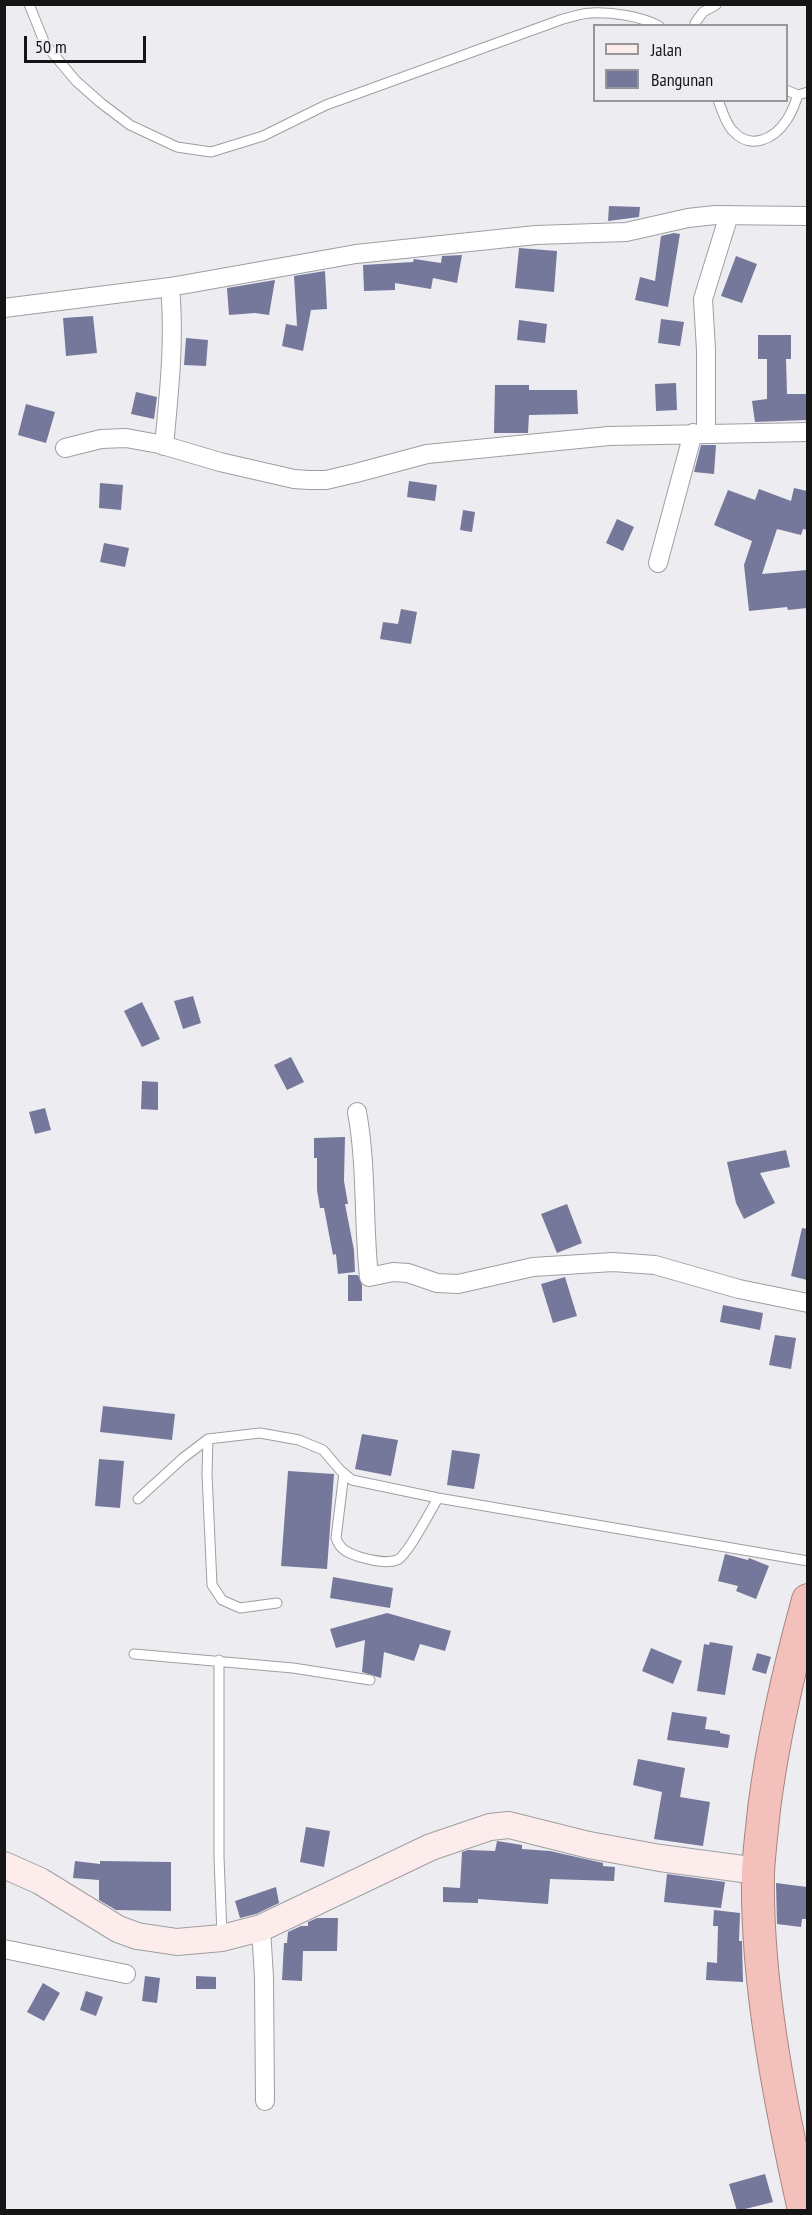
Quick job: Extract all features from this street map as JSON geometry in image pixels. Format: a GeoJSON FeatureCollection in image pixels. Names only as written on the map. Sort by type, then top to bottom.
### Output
{"type":"FeatureCollection","features":[{"type":"Feature","properties":{"kind":"highway"},"geometry":{"type":"LineString","coordinates":[[804,2206],[771,2029],[763,1972],[758,1871],[776,1732],[807,1600]]}},
{"type":"Feature","properties":{"kind":"street"},"geometry":{"type":"LineString","coordinates":[[4,308],[170,287],[356,254],[536,235],[626,232],[688,218],[729,215],[807,216]]}},
{"type":"Feature","properties":{"kind":"street"},"geometry":{"type":"LineString","coordinates":[[658,563],[699,433],[706,350],[703,299],[729,215]]}},
{"type":"Feature","properties":{"kind":"street"},"geometry":{"type":"LineString","coordinates":[[164,446],[173,316],[170,287]]}},
{"type":"Feature","properties":{"kind":"street"},"geometry":{"type":"LineString","coordinates":[[65,448],[101,439],[126,438],[294,479],[326,480],[427,454],[609,436],[807,432]]}},
{"type":"Feature","properties":{"kind":"street"},"geometry":{"type":"LineString","coordinates":[[357,1112],[363,1147],[365,1239],[369,1276],[393,1272],[408,1273],[437,1283],[458,1284],[532,1267],[613,1262],[656,1265],[740,1289],[807,1303]]}},
{"type":"Feature","properties":{"kind":"street"},"geometry":{"type":"LineString","coordinates":[[4,1865],[40,1881],[99,1918],[137,1936],[177,1942],[222,1938],[261,1928],[431,1847],[490,1827],[508,1825],[599,1847],[758,1871]]}},
{"type":"Feature","properties":{"kind":"street"},"geometry":{"type":"LineString","coordinates":[[261,1928],[264,1978],[265,2102]]}},
{"type":"Feature","properties":{"kind":"street"},"geometry":{"type":"LineString","coordinates":[[4,1949],[126,1974]]}},
{"type":"Feature","properties":{"kind":"lane"},"geometry":{"type":"LineString","coordinates":[[29,4],[45,44],[76,81],[100,103],[130,125],[177,147],[211,152],[263,136],[326,105],[562,20],[590,13],[617,14],[655,24]]}},
{"type":"Feature","properties":{"kind":"lane"},"geometry":{"type":"LineString","coordinates":[[695,24],[703,12],[716,5]]}},
{"type":"Feature","properties":{"kind":"lane"},"geometry":{"type":"LineString","coordinates":[[719,102],[732,130],[741,138],[753,142],[768,139],[788,119],[803,93],[788,90]]}},
{"type":"Feature","properties":{"kind":"lane"},"geometry":{"type":"LineString","coordinates":[[138,1499],[183,1458],[208,1439],[260,1433],[299,1440],[323,1450],[352,1480],[438,1498],[807,1561]]}},
{"type":"Feature","properties":{"kind":"lane"},"geometry":{"type":"LineString","coordinates":[[208,1439],[207,1474],[212,1585],[222,1600],[240,1608],[277,1603]]}},
{"type":"Feature","properties":{"kind":"lane"},"geometry":{"type":"LineString","coordinates":[[344,1473],[336,1538],[343,1550],[371,1560],[390,1562],[402,1557],[438,1498]]}},
{"type":"Feature","properties":{"kind":"lane"},"geometry":{"type":"LineString","coordinates":[[134,1654],[293,1668],[370,1680]]}},
{"type":"Feature","properties":{"kind":"lane"},"geometry":{"type":"LineString","coordinates":[[219,1660],[218,1845],[222,1938]]}},
{"type":"Feature","properties":{"kind":"building"},"geometry":{"type":"Polygon","coordinates":[[[609,206],[640,207],[639,217],[608,221],[609,206]]]}},
{"type":"Feature","properties":{"kind":"building"},"geometry":{"type":"Polygon","coordinates":[[[680,234],[668,307],[635,300],[640,277],[655,281],[661,236],[680,234]]]}},
{"type":"Feature","properties":{"kind":"building"},"geometry":{"type":"Polygon","coordinates":[[[519,248],[557,251],[554,292],[515,288],[519,248]]]}},
{"type":"Feature","properties":{"kind":"building"},"geometry":{"type":"Polygon","coordinates":[[[462,255],[457,283],[433,278],[431,289],[395,283],[395,290],[364,291],[363,265],[413,262],[414,259],[441,263],[442,256],[462,255]]]}},
{"type":"Feature","properties":{"kind":"building"},"geometry":{"type":"Polygon","coordinates":[[[736,256],[757,264],[742,303],[721,296],[736,256]]]}},
{"type":"Feature","properties":{"kind":"building"},"geometry":{"type":"Polygon","coordinates":[[[325,271],[327,309],[311,310],[303,351],[282,346],[286,324],[297,326],[294,276],[325,271]]]}},
{"type":"Feature","properties":{"kind":"building"},"geometry":{"type":"Polygon","coordinates":[[[275,280],[269,315],[255,313],[229,315],[227,288],[275,280]]]}},
{"type":"Feature","properties":{"kind":"building"},"geometry":{"type":"Polygon","coordinates":[[[93,316],[97,353],[66,356],[63,318],[93,316]]]}},
{"type":"Feature","properties":{"kind":"building"},"geometry":{"type":"Polygon","coordinates":[[[661,319],[684,322],[680,346],[658,343],[661,319]]]}},
{"type":"Feature","properties":{"kind":"building"},"geometry":{"type":"Polygon","coordinates":[[[519,320],[547,324],[545,343],[517,340],[519,320]]]}},
{"type":"Feature","properties":{"kind":"building"},"geometry":{"type":"Polygon","coordinates":[[[758,335],[791,335],[791,359],[786,359],[787,394],[807,394],[807,420],[755,422],[752,401],[767,399],[767,359],[758,359],[758,335]]]}},
{"type":"Feature","properties":{"kind":"building"},"geometry":{"type":"Polygon","coordinates":[[[186,338],[208,340],[206,366],[184,365],[186,338]]]}},
{"type":"Feature","properties":{"kind":"building"},"geometry":{"type":"Polygon","coordinates":[[[676,383],[677,410],[656,411],[655,384],[676,383]]]}},
{"type":"Feature","properties":{"kind":"building"},"geometry":{"type":"Polygon","coordinates":[[[495,385],[529,385],[529,390],[577,390],[578,414],[529,415],[528,433],[494,433],[495,385]]]}},
{"type":"Feature","properties":{"kind":"building"},"geometry":{"type":"Polygon","coordinates":[[[136,392],[157,397],[154,419],[131,414],[136,392]]]}},
{"type":"Feature","properties":{"kind":"building"},"geometry":{"type":"Polygon","coordinates":[[[26,404],[55,412],[46,443],[18,435],[26,404]]]}},
{"type":"Feature","properties":{"kind":"building"},"geometry":{"type":"Polygon","coordinates":[[[701,445],[716,445],[714,474],[694,472],[701,445]]]}},
{"type":"Feature","properties":{"kind":"building"},"geometry":{"type":"Polygon","coordinates":[[[409,481],[437,485],[435,501],[407,497],[409,481]]]}},
{"type":"Feature","properties":{"kind":"building"},"geometry":{"type":"Polygon","coordinates":[[[100,483],[123,485],[121,510],[99,508],[100,483]]]}},
{"type":"Feature","properties":{"kind":"building"},"geometry":{"type":"Polygon","coordinates":[[[794,488],[807,491],[807,530],[803,529],[801,535],[777,529],[762,574],[807,570],[807,608],[788,610],[787,607],[749,611],[744,565],[752,541],[714,525],[728,490],[755,500],[759,489],[791,501],[794,488]]]}},
{"type":"Feature","properties":{"kind":"building"},"geometry":{"type":"Polygon","coordinates":[[[463,510],[475,512],[472,532],[460,530],[463,510]]]}},
{"type":"Feature","properties":{"kind":"building"},"geometry":{"type":"Polygon","coordinates":[[[617,519],[634,527],[623,551],[606,543],[617,519]]]}},
{"type":"Feature","properties":{"kind":"building"},"geometry":{"type":"Polygon","coordinates":[[[104,543],[129,548],[125,567],[100,562],[104,543]]]}},
{"type":"Feature","properties":{"kind":"building"},"geometry":{"type":"Polygon","coordinates":[[[401,609],[417,612],[411,644],[380,639],[383,622],[398,624],[401,609]]]}},
{"type":"Feature","properties":{"kind":"building"},"geometry":{"type":"Polygon","coordinates":[[[193,996],[201,1023],[183,1029],[174,1001],[193,996]]]}},
{"type":"Feature","properties":{"kind":"building"},"geometry":{"type":"Polygon","coordinates":[[[142,1002],[160,1039],[142,1047],[124,1011],[142,1002]]]}},
{"type":"Feature","properties":{"kind":"building"},"geometry":{"type":"Polygon","coordinates":[[[291,1057],[304,1082],[287,1090],[274,1065],[291,1057]]]}},
{"type":"Feature","properties":{"kind":"building"},"geometry":{"type":"Polygon","coordinates":[[[142,1081],[158,1082],[158,1110],[141,1109],[142,1081]]]}},
{"type":"Feature","properties":{"kind":"building"},"geometry":{"type":"Polygon","coordinates":[[[45,1108],[51,1130],[35,1134],[29,1112],[45,1108]]]}},
{"type":"Feature","properties":{"kind":"building"},"geometry":{"type":"Polygon","coordinates":[[[345,1137],[344,1181],[348,1204],[345,1204],[354,1250],[355,1272],[338,1274],[336,1254],[333,1255],[324,1208],[320,1208],[314,1138],[345,1137]]]}},
{"type":"Feature","properties":{"kind":"building"},"geometry":{"type":"Polygon","coordinates":[[[786,1150],[790,1167],[760,1173],[775,1203],[744,1219],[736,1203],[727,1162],[786,1150]]]}},
{"type":"Feature","properties":{"kind":"building"},"geometry":{"type":"Polygon","coordinates":[[[567,1204],[582,1243],[557,1253],[541,1214],[567,1204]]]}},
{"type":"Feature","properties":{"kind":"building"},"geometry":{"type":"Polygon","coordinates":[[[802,1228],[807,1229],[807,1280],[791,1276],[802,1228]]]}},
{"type":"Feature","properties":{"kind":"building"},"geometry":{"type":"Polygon","coordinates":[[[348,1275],[358,1275],[362,1285],[362,1301],[348,1301],[348,1275]]]}},
{"type":"Feature","properties":{"kind":"building"},"geometry":{"type":"Polygon","coordinates":[[[565,1277],[577,1316],[553,1323],[541,1284],[565,1277]]]}},
{"type":"Feature","properties":{"kind":"building"},"geometry":{"type":"Polygon","coordinates":[[[723,1305],[763,1313],[760,1330],[720,1322],[723,1305]]]}},
{"type":"Feature","properties":{"kind":"building"},"geometry":{"type":"Polygon","coordinates":[[[775,1335],[796,1338],[791,1369],[769,1365],[775,1335]]]}},
{"type":"Feature","properties":{"kind":"building"},"geometry":{"type":"Polygon","coordinates":[[[103,1406],[175,1414],[172,1440],[100,1432],[103,1406]]]}},
{"type":"Feature","properties":{"kind":"building"},"geometry":{"type":"Polygon","coordinates":[[[362,1434],[398,1440],[391,1476],[355,1469],[362,1434]]]}},
{"type":"Feature","properties":{"kind":"building"},"geometry":{"type":"Polygon","coordinates":[[[452,1450],[480,1454],[474,1489],[447,1485],[452,1450]]]}},
{"type":"Feature","properties":{"kind":"building"},"geometry":{"type":"Polygon","coordinates":[[[99,1459],[124,1461],[120,1508],[95,1506],[99,1459]]]}},
{"type":"Feature","properties":{"kind":"building"},"geometry":{"type":"Polygon","coordinates":[[[288,1471],[334,1474],[327,1569],[281,1566],[288,1471]]]}},
{"type":"Feature","properties":{"kind":"building"},"geometry":{"type":"Polygon","coordinates":[[[725,1554],[748,1560],[749,1558],[769,1566],[756,1599],[736,1591],[738,1586],[718,1581],[725,1554]]]}},
{"type":"Feature","properties":{"kind":"building"},"geometry":{"type":"Polygon","coordinates":[[[333,1577],[393,1588],[390,1608],[330,1598],[333,1577]]]}},
{"type":"Feature","properties":{"kind":"building"},"geometry":{"type":"Polygon","coordinates":[[[387,1613],[451,1631],[445,1651],[420,1644],[414,1661],[384,1652],[381,1678],[362,1672],[365,1640],[336,1648],[330,1629],[387,1613]]]}},
{"type":"Feature","properties":{"kind":"building"},"geometry":{"type":"Polygon","coordinates":[[[710,1642],[733,1646],[725,1695],[697,1691],[704,1644],[709,1645],[710,1642]]]}},
{"type":"Feature","properties":{"kind":"building"},"geometry":{"type":"Polygon","coordinates":[[[651,1648],[682,1661],[673,1684],[642,1671],[651,1648]]]}},
{"type":"Feature","properties":{"kind":"building"},"geometry":{"type":"Polygon","coordinates":[[[757,1653],[771,1657],[766,1674],[752,1670],[757,1653]]]}},
{"type":"Feature","properties":{"kind":"building"},"geometry":{"type":"Polygon","coordinates":[[[672,1712],[707,1717],[705,1729],[730,1735],[728,1748],[667,1740],[672,1712]]]}},
{"type":"Feature","properties":{"kind":"building"},"geometry":{"type":"Polygon","coordinates":[[[638,1759],[685,1768],[680,1797],[710,1802],[703,1846],[654,1839],[662,1792],[633,1785],[638,1759]]]}},
{"type":"Feature","properties":{"kind":"building"},"geometry":{"type":"Polygon","coordinates":[[[306,1827],[330,1831],[324,1867],[300,1862],[306,1827]]]}},
{"type":"Feature","properties":{"kind":"building"},"geometry":{"type":"Polygon","coordinates":[[[497,1841],[522,1845],[522,1849],[550,1851],[603,1863],[603,1866],[615,1867],[614,1881],[550,1879],[548,1904],[478,1899],[478,1903],[443,1902],[443,1887],[460,1888],[462,1852],[468,1850],[495,1851],[497,1841]]]}},
{"type":"Feature","properties":{"kind":"building"},"geometry":{"type":"Polygon","coordinates":[[[75,1861],[100,1864],[100,1861],[171,1862],[171,1911],[116,1910],[99,1900],[99,1880],[73,1878],[75,1861]]]}},
{"type":"Feature","properties":{"kind":"building"},"geometry":{"type":"Polygon","coordinates":[[[667,1874],[725,1882],[721,1908],[664,1902],[667,1874]]]}},
{"type":"Feature","properties":{"kind":"building"},"geometry":{"type":"Polygon","coordinates":[[[776,1883],[807,1887],[807,1919],[802,1919],[801,1927],[777,1924],[776,1883]]]}},
{"type":"Feature","properties":{"kind":"building"},"geometry":{"type":"Polygon","coordinates":[[[276,1887],[279,1903],[256,1914],[240,1918],[235,1901],[276,1887]]]}},
{"type":"Feature","properties":{"kind":"building"},"geometry":{"type":"Polygon","coordinates":[[[714,1910],[740,1913],[739,1941],[742,1941],[743,1982],[706,1980],[707,1962],[717,1963],[718,1926],[713,1926],[714,1910]]]}},
{"type":"Feature","properties":{"kind":"building"},"geometry":{"type":"Polygon","coordinates":[[[317,1918],[338,1918],[337,1951],[303,1951],[302,1981],[282,1980],[284,1943],[287,1943],[288,1932],[301,1926],[308,1926],[308,1922],[317,1918]]]}},
{"type":"Feature","properties":{"kind":"building"},"geometry":{"type":"Polygon","coordinates":[[[145,1976],[160,1978],[157,2003],[142,2001],[145,1976]]]}},
{"type":"Feature","properties":{"kind":"building"},"geometry":{"type":"Polygon","coordinates":[[[196,1976],[216,1977],[216,1989],[196,1989],[196,1976]]]}},
{"type":"Feature","properties":{"kind":"building"},"geometry":{"type":"Polygon","coordinates":[[[43,1983],[60,1993],[44,2021],[27,2012],[43,1983]]]}},
{"type":"Feature","properties":{"kind":"building"},"geometry":{"type":"Polygon","coordinates":[[[86,1991],[103,1997],[96,2016],[80,2010],[86,1991]]]}},
{"type":"Feature","properties":{"kind":"building"},"geometry":{"type":"Polygon","coordinates":[[[765,2174],[773,2202],[737,2211],[729,2184],[765,2174]]]}}]}
